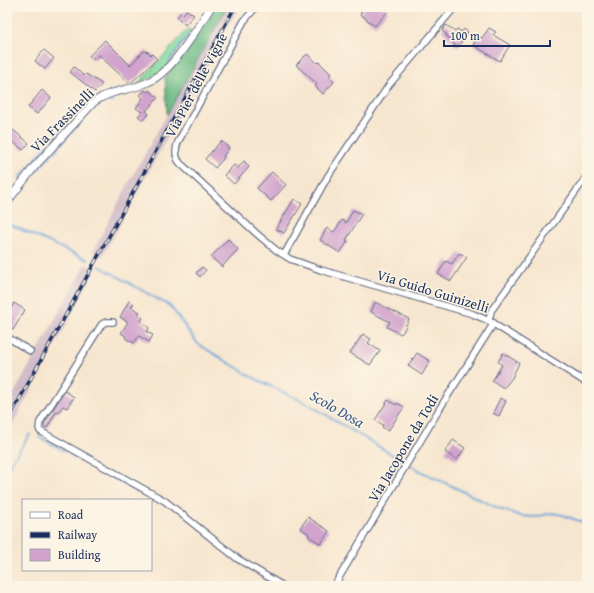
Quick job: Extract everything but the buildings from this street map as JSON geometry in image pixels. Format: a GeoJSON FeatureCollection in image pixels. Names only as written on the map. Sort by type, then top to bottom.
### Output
{"type":"FeatureCollection","features":[{"type":"Feature","properties":{"kind":"street","name":"Via Frassinelli"},"geometry":{"type":"LineString","coordinates":[[7,202],[35,166],[94,102],[105,95],[146,83],[162,74],[176,57],[211,7]]}},
{"type":"Feature","properties":{"kind":"street","name":"Via Pier delle Vigne"},"geometry":{"type":"LineString","coordinates":[[176,157],[178,142],[244,21],[256,7]]}},
{"type":"Feature","properties":{"kind":"street"},"geometry":{"type":"LineString","coordinates":[[284,255],[328,176],[389,85],[455,7]]}},
{"type":"Feature","properties":{"kind":"street","name":"Via Guido Guinizelli"},"geometry":{"type":"LineString","coordinates":[[176,157],[180,163],[257,234],[284,255],[303,264],[473,314],[491,322],[587,383]]}},
{"type":"Feature","properties":{"kind":"street","name":"Via Jacopone da Todi"},"geometry":{"type":"LineString","coordinates":[[334,586],[491,322],[491,311],[587,176]]}},
{"type":"Feature","properties":{"kind":"street"},"geometry":{"type":"LineString","coordinates":[[113,322],[106,322],[102,324],[40,422],[40,431],[165,501],[238,559],[283,586]]}},
{"type":"Feature","properties":{"kind":"street"},"geometry":{"type":"LineString","coordinates":[[7,337],[30,351]]}},
{"type":"Feature","properties":{"kind":"shaded area"},"geometry":{"type":"Polygon","coordinates":[[[227,7],[239,7],[102,257],[93,252],[127,186],[227,7]]]}},
{"type":"Feature","properties":{"kind":"shaded area"},"geometry":{"type":"Polygon","coordinates":[[[86,264],[96,269],[7,435],[7,406],[86,264]]]}},
{"type":"Feature","properties":{"kind":"green space"},"geometry":{"type":"Polygon","coordinates":[[[214,7],[227,7],[167,115],[165,78],[191,39],[202,29],[214,7]]]}},
{"type":"Feature","properties":{"kind":"green space"},"geometry":{"type":"Polygon","coordinates":[[[188,29],[192,31],[164,70],[137,85],[188,29]]]}},
{"type":"Feature","properties":{"kind":"waterway"},"geometry":{"type":"LineString","coordinates":[[169,61],[188,35]]}},
{"type":"Feature","properties":{"kind":"waterway"},"geometry":{"type":"LineString","coordinates":[[29,179],[96,106],[107,100],[113,102]]}},
{"type":"Feature","properties":{"kind":"waterway"},"geometry":{"type":"LineString","coordinates":[[70,120],[82,109]]}},
{"type":"Feature","properties":{"kind":"waterway"},"geometry":{"type":"LineString","coordinates":[[20,177],[61,130]]}},
{"type":"Feature","properties":{"kind":"waterway"},"geometry":{"type":"LineString","coordinates":[[7,195],[12,187]]}},
{"type":"Feature","properties":{"kind":"waterway"},"geometry":{"type":"LineString","coordinates":[[7,210],[19,192]]}},
{"type":"Feature","properties":{"kind":"waterway","name":"Scolo Dosa"},"geometry":{"type":"LineString","coordinates":[[7,223],[88,260]]}},
{"type":"Feature","properties":{"kind":"waterway","name":"Scolo Dosa"},"geometry":{"type":"LineString","coordinates":[[99,266],[170,306],[198,344],[252,377],[308,404],[416,469],[500,509],[521,516],[535,517],[552,513],[563,515],[587,524]]}},
{"type":"Feature","properties":{"kind":"waterway"},"geometry":{"type":"LineString","coordinates":[[7,469],[30,434]]}},
{"type":"Feature","properties":{"kind":"waterway"},"geometry":{"type":"LineString","coordinates":[[39,437],[65,451]]}},
{"type":"Feature","properties":{"kind":"waterway"},"geometry":{"type":"LineString","coordinates":[[71,455],[90,465]]}},
{"type":"Feature","properties":{"kind":"waterway"},"geometry":{"type":"LineString","coordinates":[[96,469],[145,496]]}},
{"type":"Feature","properties":{"kind":"railway"},"geometry":{"type":"LineString","coordinates":[[7,422],[235,7]]}}]}
